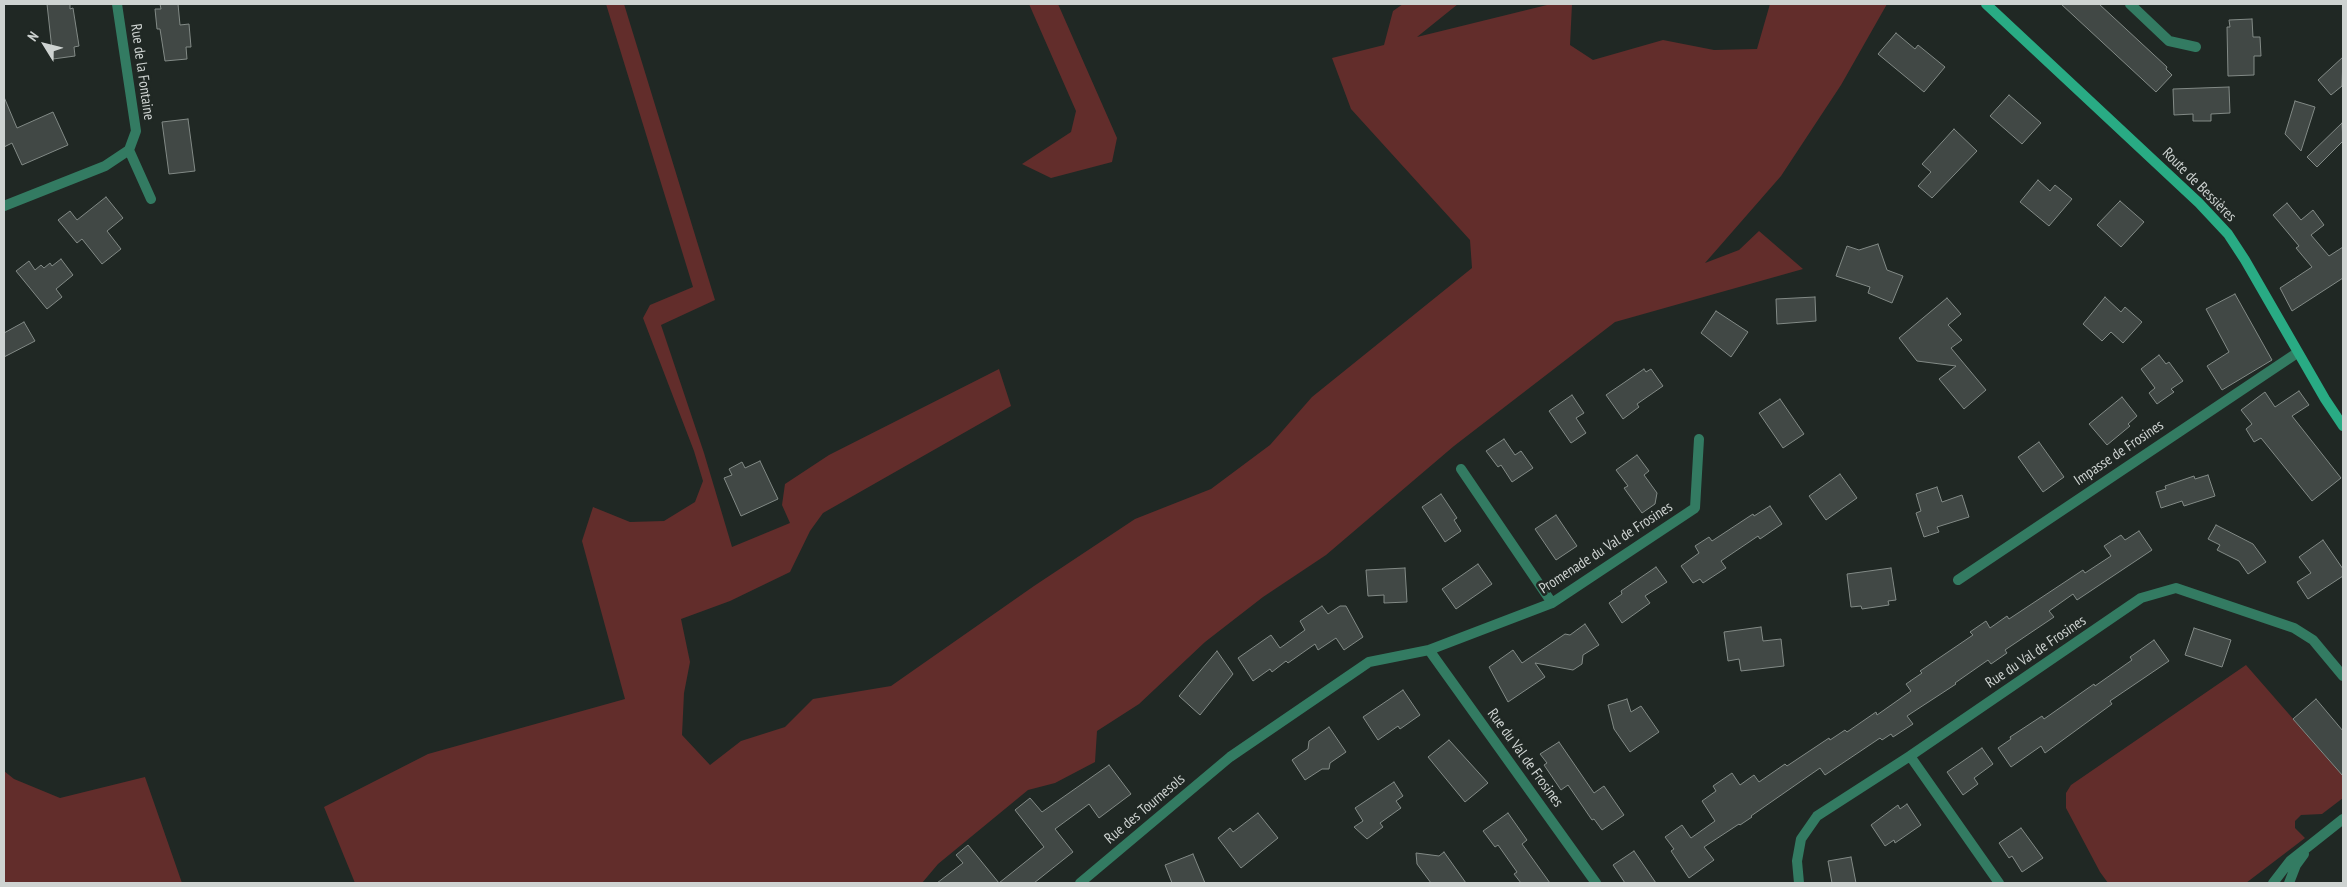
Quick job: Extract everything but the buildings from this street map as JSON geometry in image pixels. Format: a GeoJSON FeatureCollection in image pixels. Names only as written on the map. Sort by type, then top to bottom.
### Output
{"type":"FeatureCollection","features":[{"type":"Feature","properties":{"kind":"main road","name":"Route de Bessières"},"geometry":{"type":"LineString","coordinates":[[1986,4],[2199,202],[2228,234],[2343,426]]}},
{"type":"Feature","properties":{"kind":"street","name":"Rue de la Fontaine"},"geometry":{"type":"LineString","coordinates":[[116,4],[136,131],[129,150]]}},
{"type":"Feature","properties":{"kind":"street"},"geometry":{"type":"LineString","coordinates":[[2130,4],[2169,40],[2196,47]]}},
{"type":"Feature","properties":{"kind":"street"},"geometry":{"type":"LineString","coordinates":[[4,207],[105,166],[129,150],[151,199]]}},
{"type":"Feature","properties":{"kind":"street","name":"Impasse de Frosines"},"geometry":{"type":"LineString","coordinates":[[1958,580],[2298,353]]}},
{"type":"Feature","properties":{"kind":"street","name":"Promenade du Val de Frosines"},"geometry":{"type":"LineString","coordinates":[[1230,757],[1369,662],[1429,650],[1552,603],[1695,508],[1699,439]]}},
{"type":"Feature","properties":{"kind":"street"},"geometry":{"type":"LineString","coordinates":[[1461,469],[1552,603]]}},
{"type":"Feature","properties":{"kind":"street","name":"Rue du Val de Frosines"},"geometry":{"type":"LineString","coordinates":[[1799,883],[1796,861],[1801,839],[1818,816],[1910,756],[2141,598],[2176,588],[2294,628],[2313,640],[2343,676]]}},
{"type":"Feature","properties":{"kind":"street","name":"Rue du Val de Frosines"},"geometry":{"type":"LineString","coordinates":[[1429,650],[1596,883]]}},
{"type":"Feature","properties":{"kind":"street"},"geometry":{"type":"LineString","coordinates":[[1910,756],[1999,883]]}},
{"type":"Feature","properties":{"kind":"street","name":"Rue des Tournesols"},"geometry":{"type":"LineString","coordinates":[[1080,883],[1230,757]]}},
{"type":"Feature","properties":{"kind":"street"},"geometry":{"type":"LineString","coordinates":[[2273,883],[2290,861],[2343,819]]}},
{"type":"Feature","properties":{"kind":"street"},"geometry":{"type":"LineString","coordinates":[[2289,883],[2296,865],[2311,846]]}},
{"type":"Feature","properties":{"kind":"shaded area"},"geometry":{"type":"Polygon","coordinates":[[[606,4],[624,4],[715,300],[661,325],[704,453],[732,547],[790,523],[782,505],[785,484],[829,455],[999,369],[1011,406],[823,513],[810,531],[790,572],[730,601],[681,619],[690,662],[684,693],[682,735],[710,765],[741,741],[785,727],[813,699],[891,686],[1034,586],[1135,519],[1211,489],[1270,445],[1312,397],[1472,268],[1470,240],[1351,109],[1332,58],[1384,45],[1393,11],[1403,4],[1458,4],[1417,37],[1551,4],[1572,4],[1570,45],[1593,60],[1663,40],[1714,50],[1757,49],[1770,4],[1887,4],[1841,85],[1781,176],[1705,263],[1739,250],[1759,231],[1803,269],[1615,322],[1454,446],[1326,555],[1263,597],[1205,642],[1139,704],[1097,731],[1095,762],[1055,783],[1028,790],[938,864],[922,883],[355,883],[324,807],[428,754],[625,699],[582,541],[593,507],[630,522],[664,521],[695,502],[703,481],[694,451],[643,318],[650,305],[693,287],[606,4]]]}},
{"type":"Feature","properties":{"kind":"shaded area"},"geometry":{"type":"Polygon","coordinates":[[[1029,4],[1058,4],[1117,138],[1112,162],[1051,178],[1022,164],[1071,132],[1076,111],[1029,4]]]}},
{"type":"Feature","properties":{"kind":"shaded area"},"geometry":{"type":"Polygon","coordinates":[[[2246,665],[2343,776],[2343,798],[2322,814],[2301,815],[2295,821],[2295,828],[2305,838],[2246,883],[2108,883],[2100,872],[2066,808],[2066,793],[2071,785],[2246,665]]]}},
{"type":"Feature","properties":{"kind":"shaded area"},"geometry":{"type":"Polygon","coordinates":[[[4,771],[14,779],[60,798],[145,777],[182,883],[4,883],[4,771]]]}}]}
